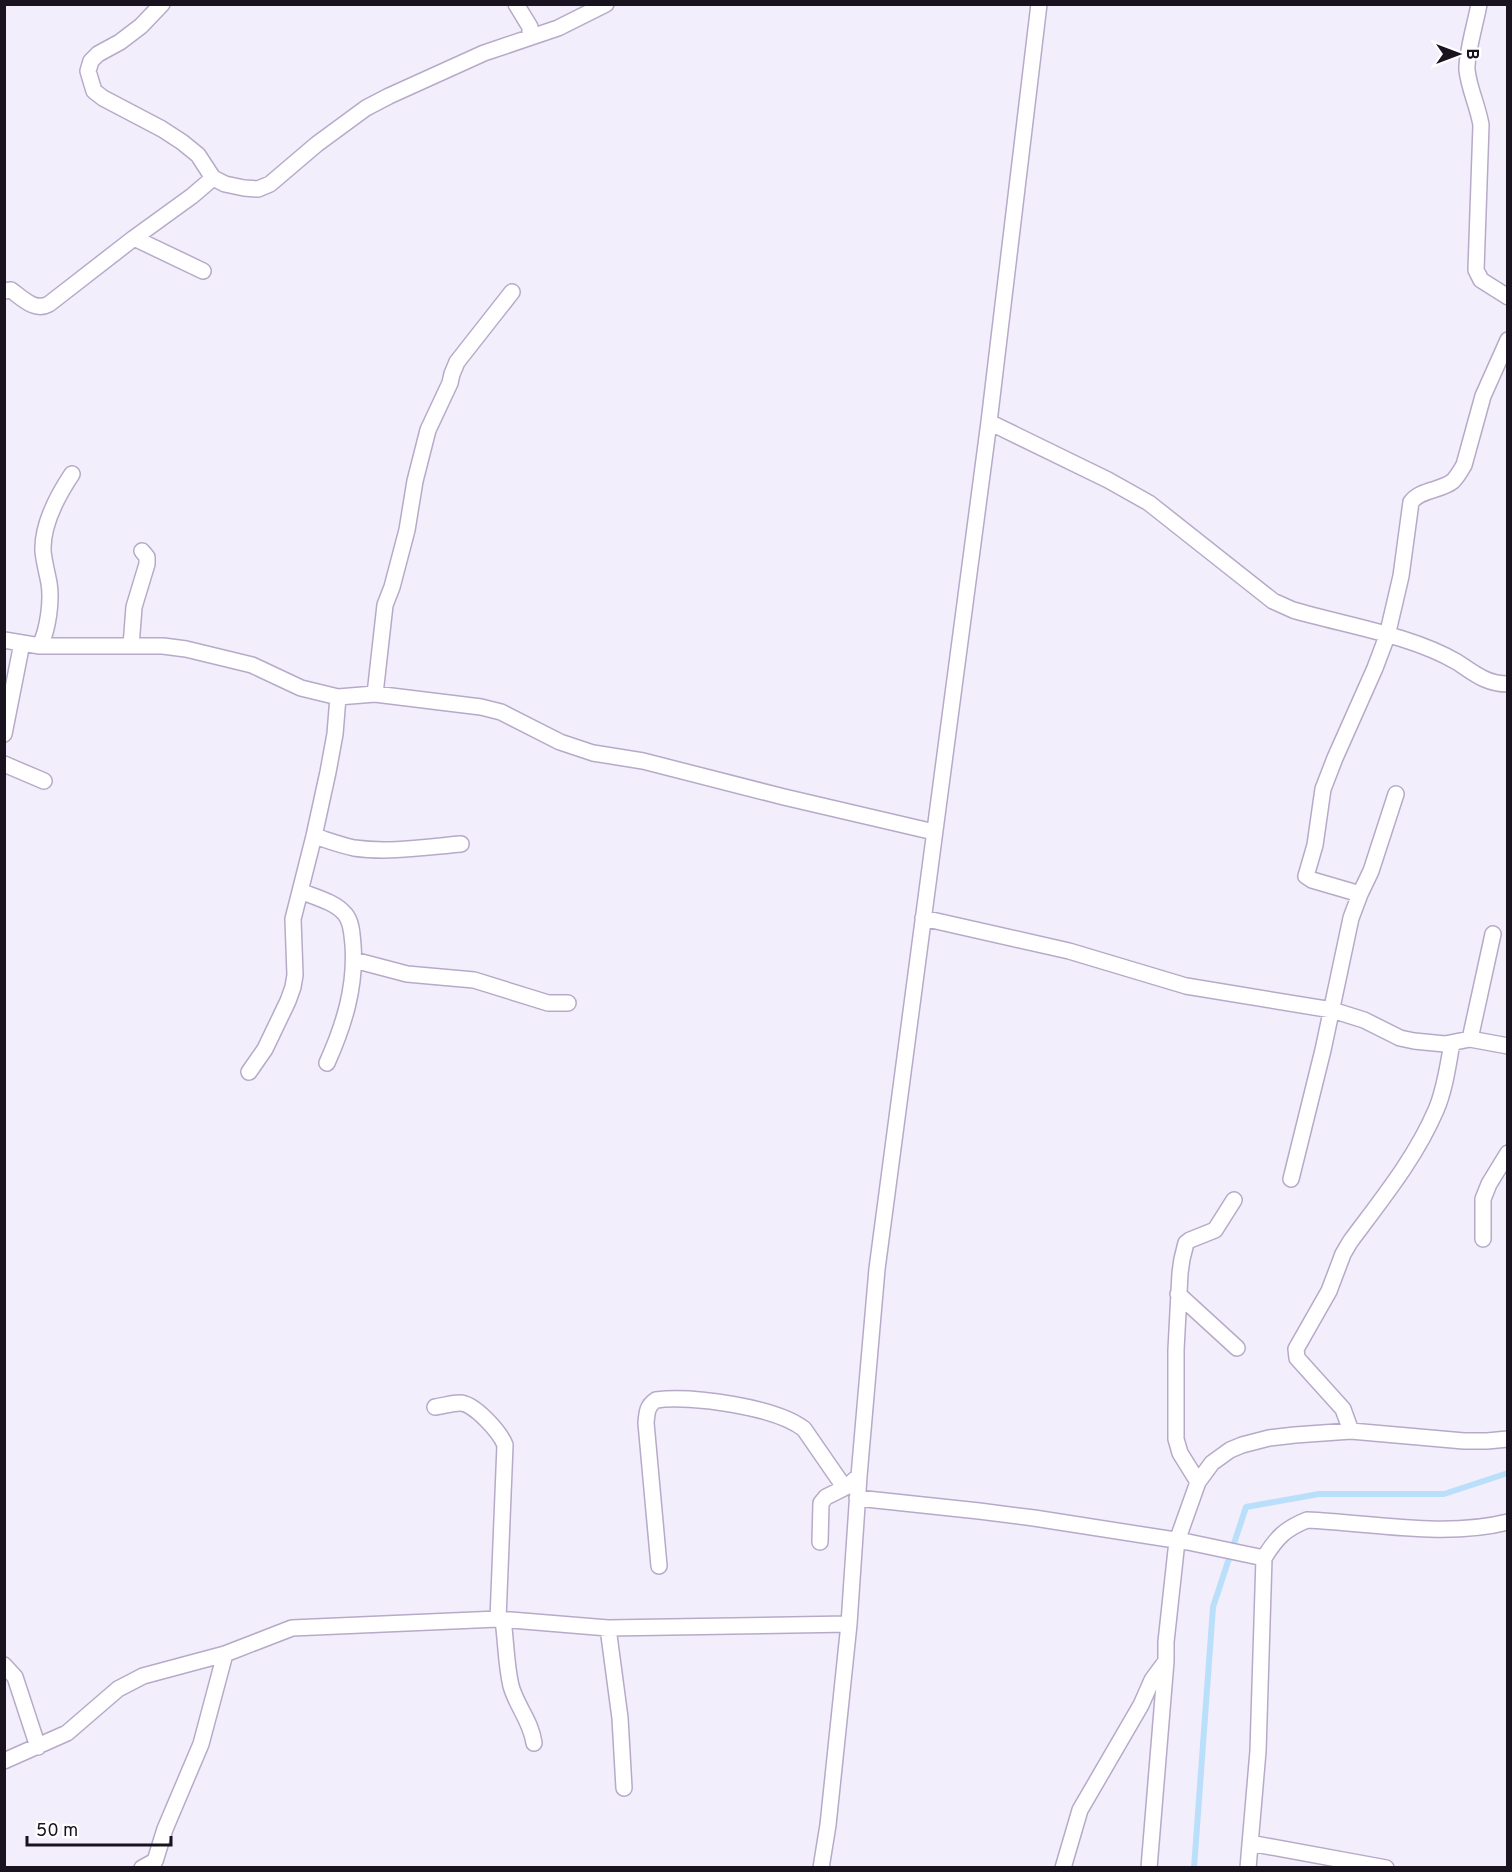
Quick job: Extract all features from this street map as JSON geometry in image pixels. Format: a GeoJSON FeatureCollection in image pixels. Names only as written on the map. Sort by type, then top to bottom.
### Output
{"type":"FeatureCollection","features":[{"type":"Feature","properties":{"kind":"street"},"geometry":{"type":"LineString","coordinates":[[162,4],[141,26],[91,61],[87,71],[94,91],[182,142],[198,155],[213,178],[225,184],[258,189],[270,184],[317,144],[366,108],[484,53],[558,28],[606,4]]}},
{"type":"Feature","properties":{"kind":"street"},"geometry":{"type":"LineString","coordinates":[[516,4],[530,27],[530,37]]}},
{"type":"Feature","properties":{"kind":"street"},"geometry":{"type":"LineString","coordinates":[[821,1868],[828,1825],[849,1624],[857,1498],[877,1269],[989,423],[1039,4]]}},
{"type":"Feature","properties":{"kind":"street"},"geometry":{"type":"LineString","coordinates":[[1479,4],[1467,62],[1481,125],[1476,270],[1481,280],[1508,297]]}},
{"type":"Feature","properties":{"kind":"street"},"geometry":{"type":"LineString","coordinates":[[4,291],[11,290],[35,306],[45,307],[213,178]]}},
{"type":"Feature","properties":{"kind":"street"},"geometry":{"type":"LineString","coordinates":[[135,238],[203,271]]}},
{"type":"Feature","properties":{"kind":"street"},"geometry":{"type":"LineString","coordinates":[[375,694],[385,605],[407,530],[410,506],[428,430],[457,362],[512,292]]}},
{"type":"Feature","properties":{"kind":"street"},"geometry":{"type":"LineString","coordinates":[[1360,894],[1307,878],[1305,872],[1315,845],[1323,789],[1387,636],[1401,576],[1411,502],[1418,496],[1452,482],[1464,465],[1483,396],[1508,339]]}},
{"type":"Feature","properties":{"kind":"street"},"geometry":{"type":"LineString","coordinates":[[989,423],[1108,480],[1149,503],[1274,601],[1293,610],[1425,648],[1457,662],[1490,682],[1508,684]]}},
{"type":"Feature","properties":{"kind":"street"},"geometry":{"type":"LineString","coordinates":[[40,646],[45,636],[48,620],[49,597],[43,548],[53,507],[72,474]]}},
{"type":"Feature","properties":{"kind":"street"},"geometry":{"type":"LineString","coordinates":[[131,646],[134,607],[147,564],[147,557],[142,551]]}},
{"type":"Feature","properties":{"kind":"street"},"geometry":{"type":"LineString","coordinates":[[4,640],[40,646],[175,647],[252,665],[301,688],[338,697],[375,694],[480,707],[501,712],[560,742],[593,753],[643,761],[934,832]]}},
{"type":"Feature","properties":{"kind":"street"},"geometry":{"type":"LineString","coordinates":[[4,734],[22,643]]}},
{"type":"Feature","properties":{"kind":"street"},"geometry":{"type":"LineString","coordinates":[[249,1071],[265,1048],[293,987],[295,960],[293,919],[314,836],[335,734],[338,697]]}},
{"type":"Feature","properties":{"kind":"street"},"geometry":{"type":"LineString","coordinates":[[4,764],[44,781]]}},
{"type":"Feature","properties":{"kind":"street"},"geometry":{"type":"LineString","coordinates":[[1291,1179],[1332,1010],[1347,933],[1360,894],[1371,871],[1396,794]]}},
{"type":"Feature","properties":{"kind":"street"},"geometry":{"type":"LineString","coordinates":[[314,836],[354,848],[371,849],[393,850],[460,844]]}},
{"type":"Feature","properties":{"kind":"street"},"geometry":{"type":"LineString","coordinates":[[300,891],[339,908],[348,917],[352,933],[354,960],[352,991],[327,1063]]}},
{"type":"Feature","properties":{"kind":"street"},"geometry":{"type":"LineString","coordinates":[[923,918],[1069,951],[1186,986],[1332,1010],[1364,1020],[1400,1038],[1445,1044],[1470,1039],[1508,1046]]}},
{"type":"Feature","properties":{"kind":"street"},"geometry":{"type":"LineString","coordinates":[[1470,1039],[1492,934]]}},
{"type":"Feature","properties":{"kind":"street"},"geometry":{"type":"LineString","coordinates":[[354,960],[406,974],[474,980],[548,1003],[568,1003]]}},
{"type":"Feature","properties":{"kind":"street"},"geometry":{"type":"LineString","coordinates":[[1351,1431],[1343,1409],[1297,1358],[1296,1349],[1329,1291],[1350,1242],[1419,1144],[1439,1101],[1452,1043]]}},
{"type":"Feature","properties":{"kind":"street"},"geometry":{"type":"LineString","coordinates":[[1483,1239],[1483,1199],[1489,1184],[1508,1153]]}},
{"type":"Feature","properties":{"kind":"street"},"geometry":{"type":"LineString","coordinates":[[1198,1482],[1179,1453],[1176,1439],[1179,1273],[1186,1243],[1215,1230],[1234,1200]]}},
{"type":"Feature","properties":{"kind":"street"},"geometry":{"type":"LineString","coordinates":[[1178,1294],[1237,1348]]}},
{"type":"Feature","properties":{"kind":"street"},"geometry":{"type":"LineString","coordinates":[[659,1566],[646,1422],[647,1410],[656,1400],[735,1404],[797,1424],[804,1429],[838,1480],[846,1487]]}},
{"type":"Feature","properties":{"kind":"street"},"geometry":{"type":"LineString","coordinates":[[435,1407],[460,1403],[468,1405],[492,1425],[505,1445],[500,1620],[514,1696],[530,1726],[534,1743]]}},
{"type":"Feature","properties":{"kind":"street"},"geometry":{"type":"LineString","coordinates":[[1149,1868],[1166,1642],[1183,1542],[1198,1482],[1212,1463],[1230,1450],[1269,1438],[1351,1431],[1464,1440],[1508,1439]]}},
{"type":"Feature","properties":{"kind":"street"},"geometry":{"type":"LineString","coordinates":[[820,1542],[821,1503],[826,1497],[846,1487],[859,1476]]}},
{"type":"Feature","properties":{"kind":"street"},"geometry":{"type":"LineString","coordinates":[[857,1498],[1001,1514],[1259,1556]]}},
{"type":"Feature","properties":{"kind":"street"},"geometry":{"type":"LineString","coordinates":[[1248,1868],[1258,1751],[1259,1556],[1290,1527],[1307,1520],[1454,1530],[1485,1527],[1508,1521]]}},
{"type":"Feature","properties":{"kind":"street"},"geometry":{"type":"LineString","coordinates":[[4,1761],[38,1748],[67,1733],[118,1689],[143,1676],[225,1654],[292,1628],[500,1620],[608,1628],[849,1624]]}},
{"type":"Feature","properties":{"kind":"street"},"geometry":{"type":"LineString","coordinates":[[608,1628],[621,1718],[624,1788]]}},
{"type":"Feature","properties":{"kind":"street"},"geometry":{"type":"LineString","coordinates":[[142,1868],[155,1861],[165,1829],[201,1744],[225,1654]]}},
{"type":"Feature","properties":{"kind":"street"},"geometry":{"type":"LineString","coordinates":[[1063,1868],[1080,1810],[1141,1705],[1152,1680],[1166,1661]]}},
{"type":"Feature","properties":{"kind":"street"},"geometry":{"type":"LineString","coordinates":[[4,1665],[15,1677],[38,1748]]}},
{"type":"Feature","properties":{"kind":"street"},"geometry":{"type":"LineString","coordinates":[[1250,1843],[1386,1868]]}},
{"type":"Feature","properties":{"kind":"waterway"},"geometry":{"type":"LineString","coordinates":[[1194,1868],[1213,1607],[1246,1507],[1319,1494],[1444,1494],[1508,1473]]}}]}
